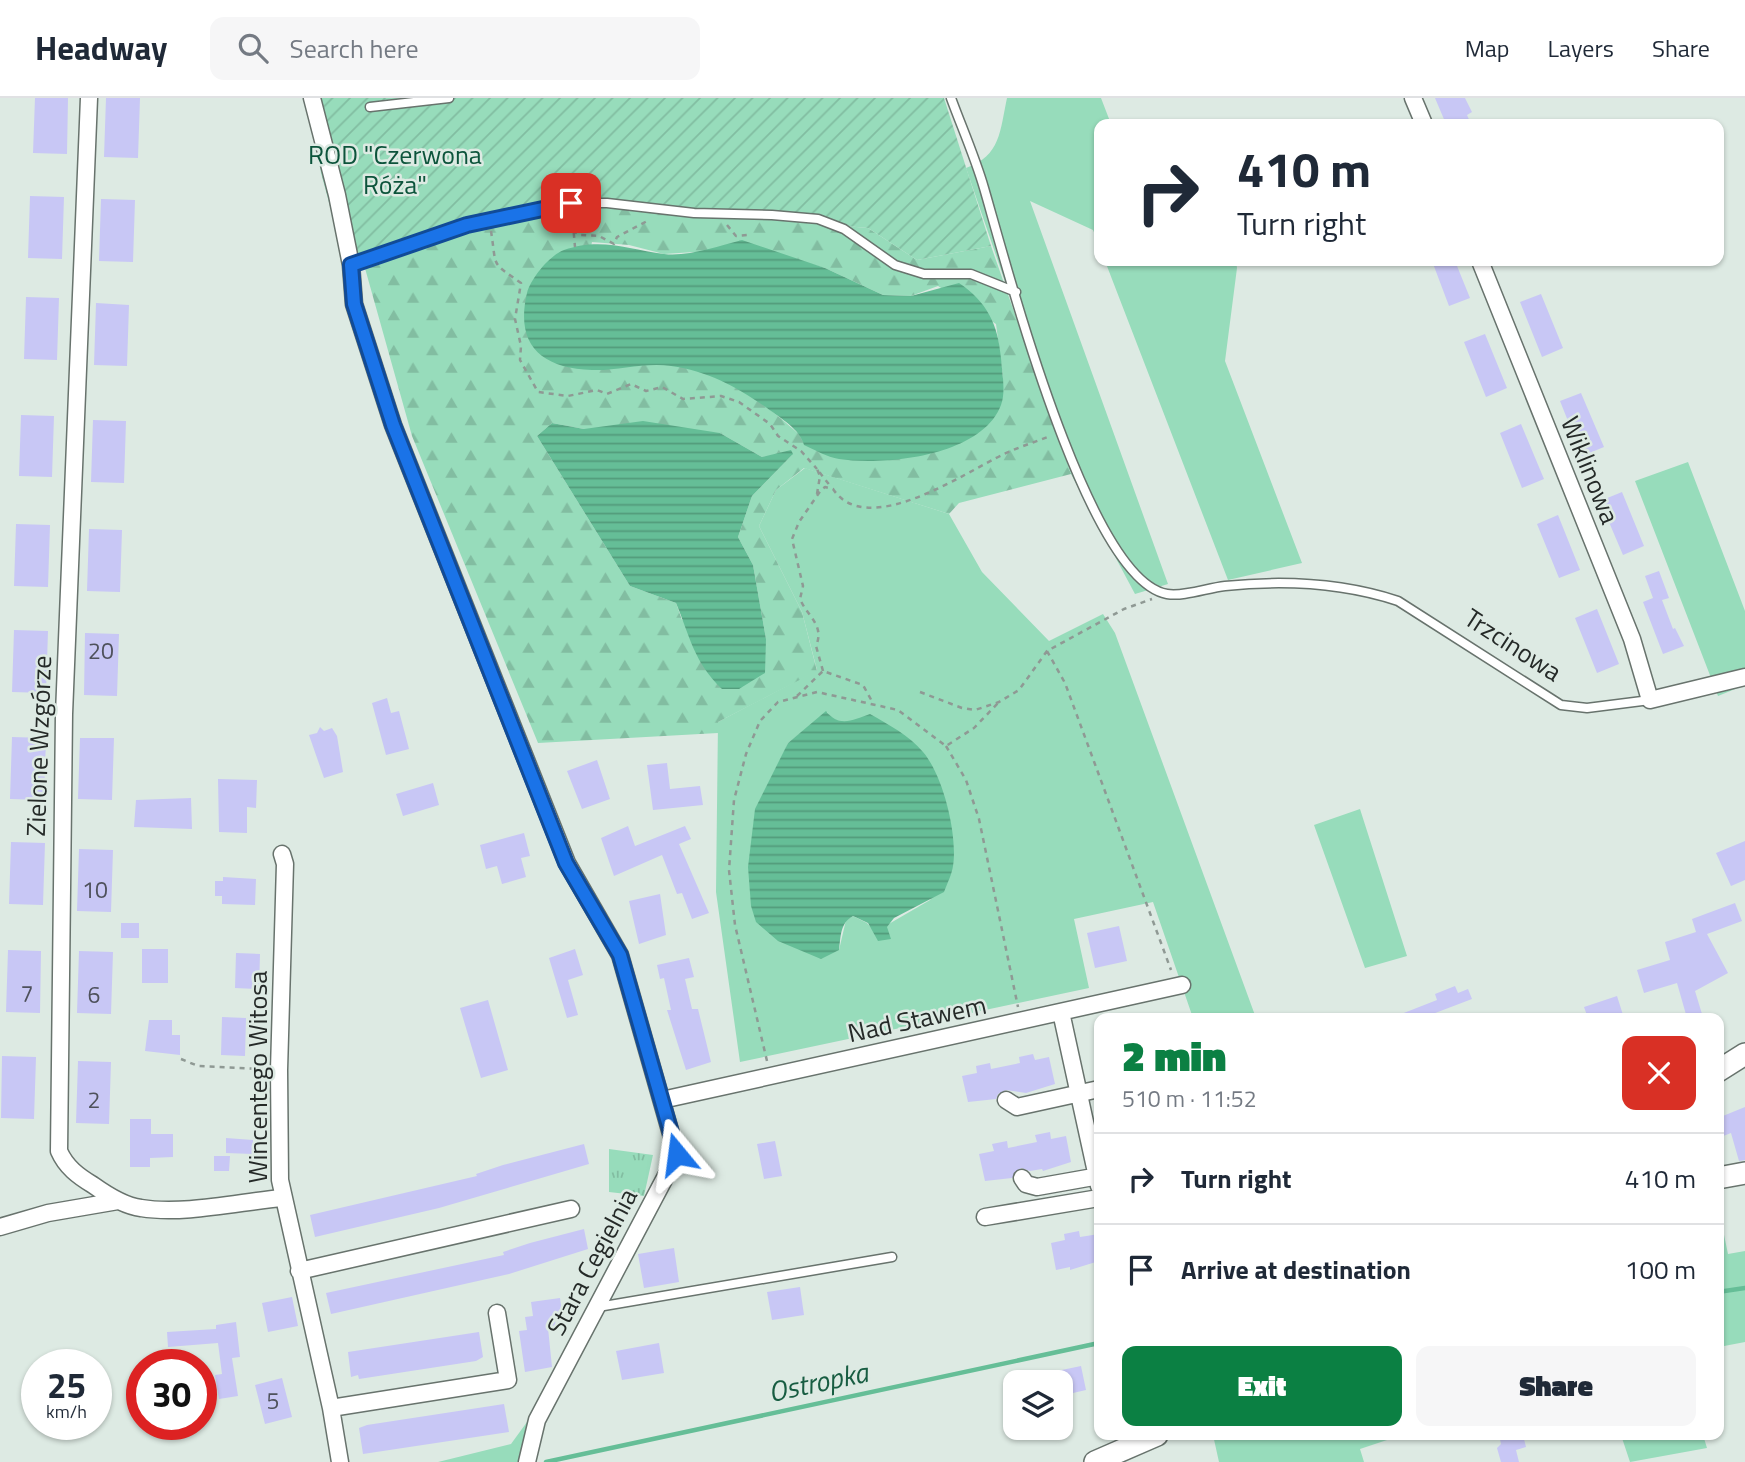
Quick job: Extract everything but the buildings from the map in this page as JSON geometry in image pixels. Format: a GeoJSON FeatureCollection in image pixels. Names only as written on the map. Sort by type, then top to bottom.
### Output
{"type":"FeatureCollection","features":[{"type":"Feature","properties":{"kind":"main road"},"geometry":{"type":"LineString","coordinates":[[1724,1067],[1745,1054]]}},
{"type":"Feature","properties":{"kind":"main road"},"geometry":{"type":"LineString","coordinates":[[1724,1177],[1745,1172]]}},
{"type":"Feature","properties":{"kind":"main road"},"geometry":{"type":"LineString","coordinates":[[1095,1462],[1146,1440]]}},
{"type":"Feature","properties":{"kind":"street","name":"Zielone Wzgórze"},"geometry":{"type":"LineString","coordinates":[[89,98],[64,714],[59,1151],[71,1170],[118,1201],[141,1208],[171,1209],[282,1198]]}},
{"type":"Feature","properties":{"kind":"street","name":"Stara Cegielnia"},"geometry":{"type":"LineString","coordinates":[[312,98],[337,195],[351,265],[354,304],[393,425],[566,863],[620,955],[677,1154],[537,1420],[527,1462]]}},
{"type":"Feature","properties":{"kind":"street"},"geometry":{"type":"LineString","coordinates":[[1413,98],[1422,119]]}},
{"type":"Feature","properties":{"kind":"street","name":"Wiklinowa"},"geometry":{"type":"LineString","coordinates":[[1482,266],[1632,639],[1650,700]]}},
{"type":"Feature","properties":{"kind":"street","name":"Trzcinowa"},"geometry":{"type":"LineString","coordinates":[[1650,700],[1745,677]]}},
{"type":"Feature","properties":{"kind":"street","name":"Wincentego Witosa"},"geometry":{"type":"LineString","coordinates":[[282,855],[285,864],[279,1070],[282,1198],[331,1408],[340,1462]]}},
{"type":"Feature","properties":{"kind":"street","name":"Nad Stawem"},"geometry":{"type":"LineString","coordinates":[[662,1100],[1180,985]]}},
{"type":"Feature","properties":{"kind":"street"},"geometry":{"type":"LineString","coordinates":[[1061,1012],[1094,1161]]}},
{"type":"Feature","properties":{"kind":"street"},"geometry":{"type":"LineString","coordinates":[[1006,1100],[1017,1107],[1094,1091]]}},
{"type":"Feature","properties":{"kind":"street"},"geometry":{"type":"LineString","coordinates":[[1022,1178],[1026,1184],[1037,1187],[1094,1180]]}},
{"type":"Feature","properties":{"kind":"street"},"geometry":{"type":"LineString","coordinates":[[985,1217],[1094,1199]]}},
{"type":"Feature","properties":{"kind":"street"},"geometry":{"type":"LineString","coordinates":[[0,1227],[48,1213],[118,1201]]}},
{"type":"Feature","properties":{"kind":"street"},"geometry":{"type":"LineString","coordinates":[[299,1270],[571,1209]]}},
{"type":"Feature","properties":{"kind":"street"},"geometry":{"type":"LineString","coordinates":[[331,1408],[508,1380],[497,1313]]}},
{"type":"Feature","properties":{"kind":"lane"},"geometry":{"type":"LineString","coordinates":[[370,107],[449,98]]}},
{"type":"Feature","properties":{"kind":"lane"},"geometry":{"type":"LineString","coordinates":[[951,98],[984,185],[1000,249],[1071,464],[1119,553],[1140,581],[1167,594]]}},
{"type":"Feature","properties":{"kind":"lane"},"geometry":{"type":"LineString","coordinates":[[351,265],[467,225],[571,203],[607,203],[818,219],[844,229],[895,264],[925,274],[971,274],[1016,292]]}},
{"type":"Feature","properties":{"kind":"lane","name":"Trzcinowa"},"geometry":{"type":"LineString","coordinates":[[1167,594],[1261,584],[1337,587],[1398,601],[1561,705],[1587,708],[1650,700]]}},
{"type":"Feature","properties":{"kind":"lane"},"geometry":{"type":"LineString","coordinates":[[596,1307],[892,1257]]}},
{"type":"Feature","properties":{"kind":"path"},"geometry":{"type":"LineString","coordinates":[[571,203],[575,247]]}},
{"type":"Feature","properties":{"kind":"path"},"geometry":{"type":"LineString","coordinates":[[573,230],[579,235],[599,236],[614,244],[617,237],[650,220],[646,217],[651,208]]}},
{"type":"Feature","properties":{"kind":"path"},"geometry":{"type":"LineString","coordinates":[[489,220],[500,271],[521,283],[515,319],[521,346],[520,360],[538,393],[568,396],[597,390],[607,394],[631,384],[646,391],[662,387],[683,398],[728,398],[750,408],[770,424],[778,436],[801,451],[841,501],[861,508],[876,509],[958,481],[1002,455],[1059,433]]}},
{"type":"Feature","properties":{"kind":"path"},"geometry":{"type":"LineString","coordinates":[[732,228],[736,236],[747,235]]}},
{"type":"Feature","properties":{"kind":"path"},"geometry":{"type":"LineString","coordinates":[[739,236],[740,228]]}},
{"type":"Feature","properties":{"kind":"path"},"geometry":{"type":"LineString","coordinates":[[817,468],[820,476],[817,497]]}},
{"type":"Feature","properties":{"kind":"path"},"geometry":{"type":"LineString","coordinates":[[824,671],[817,652],[820,639],[817,621],[800,598],[803,586],[792,539],[799,522],[825,487],[833,489]]}},
{"type":"Feature","properties":{"kind":"path"},"geometry":{"type":"LineString","coordinates":[[920,692],[962,708],[975,710],[999,702],[1019,690],[1046,651],[1124,608],[1167,594]]}},
{"type":"Feature","properties":{"kind":"path"},"geometry":{"type":"LineString","coordinates":[[1046,651],[1065,683],[1180,985]]}},
{"type":"Feature","properties":{"kind":"path"},"geometry":{"type":"LineString","coordinates":[[796,697],[824,671]]}},
{"type":"Feature","properties":{"kind":"path"},"geometry":{"type":"LineString","coordinates":[[824,671],[863,685],[874,705]]}},
{"type":"Feature","properties":{"kind":"path"},"geometry":{"type":"LineString","coordinates":[[770,1076],[735,925],[729,870],[734,800],[746,754],[760,721],[778,702],[817,692],[898,710],[946,746],[966,780],[979,819],[1020,1021]]}},
{"type":"Feature","properties":{"kind":"path"},"geometry":{"type":"LineString","coordinates":[[946,746],[974,728],[999,702]]}},
{"type":"Feature","properties":{"kind":"path"},"geometry":{"type":"LineString","coordinates":[[181,1059],[198,1066],[279,1070]]}},
{"type":"Feature","properties":{"kind":"green space","name":"ROD \"Czerwona Róża\""},"geometry":{"type":"Polygon","coordinates":[[[308,98],[944,98],[991,246],[917,260],[868,228],[571,203],[344,258],[321,173],[308,98]]]}},
{"type":"Feature","properties":{"kind":"green space"},"geometry":{"type":"Polygon","coordinates":[[[1007,98],[1101,98],[1109,119],[1094,119],[1094,232],[1030,201],[1168,584],[1135,594],[1071,474],[966,168],[978,163],[993,149],[1007,98]]]}},
{"type":"Feature","properties":{"kind":"green space"},"geometry":{"type":"Polygon","coordinates":[[[571,203],[868,228],[917,260],[991,246],[1071,474],[959,503],[949,514],[804,468],[776,490],[759,526],[802,612],[817,671],[718,722],[718,733],[538,743],[412,436],[361,254],[571,203]],[[592,242],[565,365],[667,365],[705,373],[757,400],[802,437],[1001,404],[1003,377],[996,324],[938,286],[911,296],[883,295],[825,268],[797,260],[694,252],[664,254],[629,245],[592,242]],[[552,423],[537,436],[630,586],[676,603],[682,620],[766,639],[753,565],[738,537],[752,496],[792,455],[762,457],[720,433],[584,429],[552,423]]]}},
{"type":"Feature","properties":{"kind":"green space"},"geometry":{"type":"Polygon","coordinates":[[[1107,266],[1237,266],[1225,361],[1302,563],[1228,580],[1107,266]]]}},
{"type":"Feature","properties":{"kind":"green space"},"geometry":{"type":"Polygon","coordinates":[[[1688,462],[1745,611],[1745,685],[1718,696],[1635,481],[1688,462]]]}},
{"type":"Feature","properties":{"kind":"green space"},"geometry":{"type":"Polygon","coordinates":[[[805,468],[949,514],[982,572],[1049,641],[1103,614],[1115,633],[1254,1013],[1191,1013],[1153,902],[1074,919],[1089,988],[740,1062],[716,892],[718,722],[817,670],[802,612],[759,526],[776,490],[805,468]],[[827,712],[788,743],[782,757],[839,950],[846,920],[853,916],[867,923],[875,932],[930,900],[953,865],[946,803],[846,723],[832,719],[827,712]]]}},
{"type":"Feature","properties":{"kind":"green space"},"geometry":{"type":"Polygon","coordinates":[[[1360,809],[1407,956],[1365,968],[1314,825],[1360,809]]]}},
{"type":"Feature","properties":{"kind":"green space"},"geometry":{"type":"Polygon","coordinates":[[[609,1149],[653,1155],[644,1196],[609,1192],[609,1149]]]}},
{"type":"Feature","properties":{"kind":"green space"},"geometry":{"type":"Polygon","coordinates":[[[1724,1235],[1728,1254],[1745,1251],[1745,1342],[1724,1346],[1724,1235]]]}},
{"type":"Feature","properties":{"kind":"green space"},"geometry":{"type":"Polygon","coordinates":[[[559,1378],[527,1462],[438,1462],[511,1444],[559,1378]]]}},
{"type":"Feature","properties":{"kind":"green space"},"geometry":{"type":"Polygon","coordinates":[[[1214,1440],[1387,1440],[1360,1449],[1364,1462],[1219,1462],[1214,1440]]]}},
{"type":"Feature","properties":{"kind":"green space"},"geometry":{"type":"Polygon","coordinates":[[[1623,1440],[1705,1440],[1707,1448],[1630,1462],[1623,1440]]]}},
{"type":"Feature","properties":{"kind":"shaded area"},"geometry":{"type":"Polygon","coordinates":[[[742,240],[825,268],[883,295],[911,296],[959,283],[969,290],[984,306],[994,324],[1001,358],[1003,394],[1001,405],[990,422],[974,436],[930,454],[881,461],[839,459],[804,445],[794,429],[767,408],[745,393],[710,376],[685,368],[661,365],[602,370],[574,368],[545,358],[529,339],[524,311],[529,287],[547,262],[564,250],[602,244],[673,255],[742,240]]]}},
{"type":"Feature","properties":{"kind":"shaded area"},"geometry":{"type":"Polygon","coordinates":[[[643,421],[720,433],[762,457],[791,450],[793,454],[752,496],[738,537],[753,565],[766,639],[765,673],[739,689],[722,689],[705,669],[676,603],[630,586],[537,436],[552,423],[584,429],[643,421]]]}},
{"type":"Feature","properties":{"kind":"shaded area"},"geometry":{"type":"Polygon","coordinates":[[[826,711],[841,721],[870,714],[905,735],[923,752],[943,790],[951,822],[954,853],[944,892],[894,918],[887,927],[891,939],[878,941],[868,923],[853,916],[843,926],[839,950],[821,959],[778,941],[756,922],[751,906],[748,867],[755,809],[788,743],[826,711]]]}},
{"type":"Feature","properties":{"kind":"waterway","name":"Ostropka"},"geometry":{"type":"LineString","coordinates":[[1724,1291],[1745,1288]]}},
{"type":"Feature","properties":{"kind":"waterway","name":"Ostropka"},"geometry":{"type":"LineString","coordinates":[[546,1462],[1094,1344]]}},
{"type":"Feature","properties":{"kind":"route"},"geometry":{"type":"LineString","coordinates":[[571,203],[467,225],[351,265],[354,304],[393,425],[566,863],[620,955],[677,1154]]}}]}
